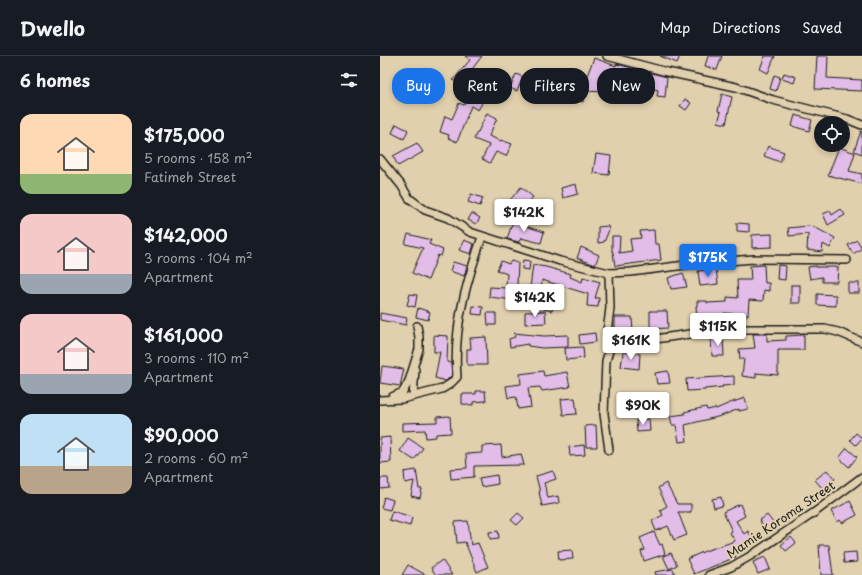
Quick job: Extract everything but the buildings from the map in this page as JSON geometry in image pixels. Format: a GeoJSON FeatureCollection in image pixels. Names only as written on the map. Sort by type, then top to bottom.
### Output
{"type":"FeatureCollection","features":[{"type":"Feature","properties":{"kind":"street"},"geometry":{"type":"LineString","coordinates":[[607,56],[668,72],[736,87],[772,100],[847,119],[862,125]]}},
{"type":"Feature","properties":{"kind":"street"},"geometry":{"type":"LineString","coordinates":[[380,159],[401,185],[409,198],[425,210],[448,218],[470,232],[482,237],[560,261],[609,273],[754,259],[848,260]]}},
{"type":"Feature","properties":{"kind":"street"},"geometry":{"type":"LineString","coordinates":[[380,400],[413,396],[442,388],[450,384],[457,377],[457,344],[462,302],[468,276],[482,237]]}},
{"type":"Feature","properties":{"kind":"street"},"geometry":{"type":"LineString","coordinates":[[609,273],[610,308],[607,332],[611,344],[606,361],[604,414],[609,450]]}},
{"type":"Feature","properties":{"kind":"street"},"geometry":{"type":"LineString","coordinates":[[380,404],[403,392],[409,381],[419,349],[417,326]]}},
{"type":"Feature","properties":{"kind":"street"},"geometry":{"type":"LineString","coordinates":[[611,344],[636,344],[677,335],[741,329],[825,328],[862,342]]}},
{"type":"Feature","properties":{"kind":"street"},"geometry":{"type":"LineString","coordinates":[[413,396],[416,360]]}},
{"type":"Feature","properties":{"kind":"street","name":"Mamie Koroma Street"},"geometry":{"type":"LineString","coordinates":[[709,575],[731,567],[752,555],[815,512],[862,477]]}}]}
